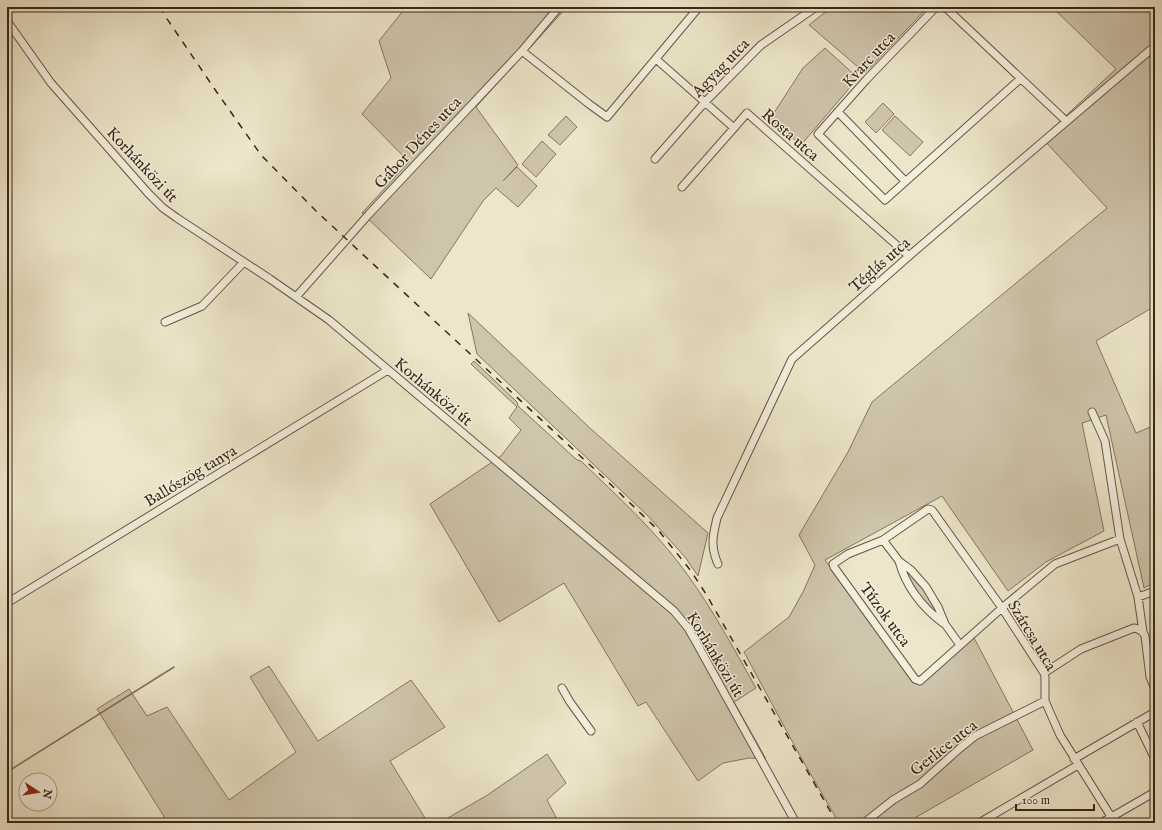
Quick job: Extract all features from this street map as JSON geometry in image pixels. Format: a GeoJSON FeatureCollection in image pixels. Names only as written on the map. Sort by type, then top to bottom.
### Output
{"type":"FeatureCollection","features":[{"type":"Feature","properties":{"kind":"street","name":"Gábor Dénes utca"},"geometry":{"type":"LineString","coordinates":[[296,297],[368,214],[522,51],[559,7]]}},
{"type":"Feature","properties":{"kind":"street"},"geometry":{"type":"LineString","coordinates":[[522,51],[607,117],[699,7]]}},
{"type":"Feature","properties":{"kind":"street","name":"Agyag utca"},"geometry":{"type":"LineString","coordinates":[[655,159],[705,102],[761,45],[816,7]]}},
{"type":"Feature","properties":{"kind":"street","name":"Kvarc utca"},"geometry":{"type":"LineString","coordinates":[[905,181],[885,200],[818,134],[936,7]]}},
{"type":"Feature","properties":{"kind":"street"},"geometry":{"type":"LineString","coordinates":[[945,7],[1066,121]]}},
{"type":"Feature","properties":{"kind":"street","name":"Korhánközi út"},"geometry":{"type":"LineString","coordinates":[[7,20],[51,83],[163,208],[328,320],[677,615],[688,628],[796,823]]}},
{"type":"Feature","properties":{"kind":"street","name":"Téglás utca"},"geometry":{"type":"LineString","coordinates":[[718,564],[714,554],[712,540],[717,518],[792,359],[909,256],[1155,46]]}},
{"type":"Feature","properties":{"kind":"street"},"geometry":{"type":"LineString","coordinates":[[656,59],[734,128],[682,187]]}},
{"type":"Feature","properties":{"kind":"street"},"geometry":{"type":"LineString","coordinates":[[838,112],[905,181],[1020,78]]}},
{"type":"Feature","properties":{"kind":"street","name":"Rosta utca"},"geometry":{"type":"LineString","coordinates":[[734,128],[747,114],[909,256]]}},
{"type":"Feature","properties":{"kind":"street"},"geometry":{"type":"LineString","coordinates":[[165,322],[202,306],[244,262]]}},
{"type":"Feature","properties":{"kind":"street","name":"Ballószög tanya"},"geometry":{"type":"LineString","coordinates":[[7,603],[388,370]]}},
{"type":"Feature","properties":{"kind":"street"},"geometry":{"type":"LineString","coordinates":[[1092,412],[1105,442],[1120,539],[1138,597],[1150,677],[1155,689]]}},
{"type":"Feature","properties":{"kind":"street","name":"Túzok utca"},"geometry":{"type":"LineString","coordinates":[[932,510],[928,509],[884,540],[848,554],[833,564],[915,679],[920,681],[1002,608],[1055,564],[1120,539]]}},
{"type":"Feature","properties":{"kind":"street","name":"Szárcsa utca"},"geometry":{"type":"LineString","coordinates":[[932,510],[1002,608],[1044,673],[1045,700],[1060,735],[1114,820]]}},
{"type":"Feature","properties":{"kind":"street"},"geometry":{"type":"LineString","coordinates":[[884,540],[899,561],[911,570],[926,587],[938,607],[944,624]]}},
{"type":"Feature","properties":{"kind":"street"},"geometry":{"type":"LineString","coordinates":[[899,561],[902,573],[914,595],[944,624],[960,646]]}},
{"type":"Feature","properties":{"kind":"street"},"geometry":{"type":"LineString","coordinates":[[1138,597],[1155,591]]}},
{"type":"Feature","properties":{"kind":"street"},"geometry":{"type":"LineString","coordinates":[[1044,673],[1081,649],[1134,628],[1137,628],[1143,632]]}},
{"type":"Feature","properties":{"kind":"street"},"geometry":{"type":"LineString","coordinates":[[562,688],[591,731]]}},
{"type":"Feature","properties":{"kind":"street","name":"Gerlice utca"},"geometry":{"type":"LineString","coordinates":[[864,823],[894,800],[920,784],[975,736],[1045,700]]}},
{"type":"Feature","properties":{"kind":"street"},"geometry":{"type":"LineString","coordinates":[[979,823],[1155,712]]}},
{"type":"Feature","properties":{"kind":"street"},"geometry":{"type":"LineString","coordinates":[[1137,722],[1155,758]]}},
{"type":"Feature","properties":{"kind":"street"},"geometry":{"type":"LineString","coordinates":[[1101,823],[1114,820],[1155,792]]}},
{"type":"Feature","properties":{"kind":"shaded area"},"geometry":{"type":"Polygon","coordinates":[[[406,7],[567,7],[476,107],[518,165],[503,181],[517,167],[537,186],[518,207],[496,188],[483,201],[431,279],[362,213],[409,162],[362,114],[391,78],[379,41],[406,7]]]}},
{"type":"Feature","properties":{"kind":"shaded area"},"geometry":{"type":"Polygon","coordinates":[[[832,7],[928,7],[865,73],[809,25],[832,7]]]}},
{"type":"Feature","properties":{"kind":"shaded area"},"geometry":{"type":"Polygon","coordinates":[[[1052,7],[1155,7],[1155,306],[1096,341],[1136,433],[1155,425],[1155,582],[1144,588],[1106,415],[1082,423],[1104,531],[1046,562],[1008,591],[942,496],[825,560],[915,680],[972,634],[1033,750],[906,823],[839,823],[799,754],[744,652],[789,617],[803,592],[815,565],[799,535],[848,452],[872,402],[1107,208],[1042,138],[1116,69],[1052,7]]]}},
{"type":"Feature","properties":{"kind":"shaded area"},"geometry":{"type":"Polygon","coordinates":[[[825,48],[858,78],[801,145],[770,119],[803,68],[825,48]]]}},
{"type":"Feature","properties":{"kind":"shaded area"},"geometry":{"type":"Polygon","coordinates":[[[883,103],[894,114],[876,133],[865,122],[883,103]]]}},
{"type":"Feature","properties":{"kind":"shaded area"},"geometry":{"type":"Polygon","coordinates":[[[566,116],[577,127],[560,145],[548,135],[566,116]]]}},
{"type":"Feature","properties":{"kind":"shaded area"},"geometry":{"type":"Polygon","coordinates":[[[895,116],[923,142],[910,156],[882,130],[895,116]]]}},
{"type":"Feature","properties":{"kind":"shaded area"},"geometry":{"type":"Polygon","coordinates":[[[542,141],[556,154],[536,177],[522,164],[542,141]]]}},
{"type":"Feature","properties":{"kind":"shaded area"},"geometry":{"type":"Polygon","coordinates":[[[468,313],[591,429],[708,533],[698,576],[685,557],[647,515],[477,354],[468,313]]]}},
{"type":"Feature","properties":{"kind":"shaded area"},"geometry":{"type":"Polygon","coordinates":[[[474,361],[517,402],[518,406],[577,460],[581,461],[650,529],[687,574],[731,644],[756,688],[734,702],[766,759],[749,758],[723,763],[698,781],[646,702],[638,706],[564,583],[499,622],[430,504],[501,456],[521,430],[509,418],[517,407],[471,364],[474,361]]]}},
{"type":"Feature","properties":{"kind":"shaded area"},"geometry":{"type":"Polygon","coordinates":[[[905,570],[908,571],[928,593],[938,613],[935,614],[915,590],[905,570]]]}},
{"type":"Feature","properties":{"kind":"shaded area"},"geometry":{"type":"Polygon","coordinates":[[[269,666],[318,741],[411,680],[445,727],[390,761],[428,823],[168,823],[97,709],[129,689],[147,716],[167,707],[229,800],[296,752],[250,677],[269,666]]]}},
{"type":"Feature","properties":{"kind":"shaded area"},"geometry":{"type":"Polygon","coordinates":[[[547,754],[566,783],[547,800],[559,823],[439,823],[486,796],[547,754]]]}},
{"type":"Feature","properties":{"kind":"waterway"},"geometry":{"type":"LineString","coordinates":[[7,772],[174,667]]}},
{"type":"Feature","properties":{"kind":"railway"},"geometry":{"type":"LineString","coordinates":[[159,7],[261,155],[316,211],[603,477],[659,531],[691,571],[706,594],[837,823]]}}]}
